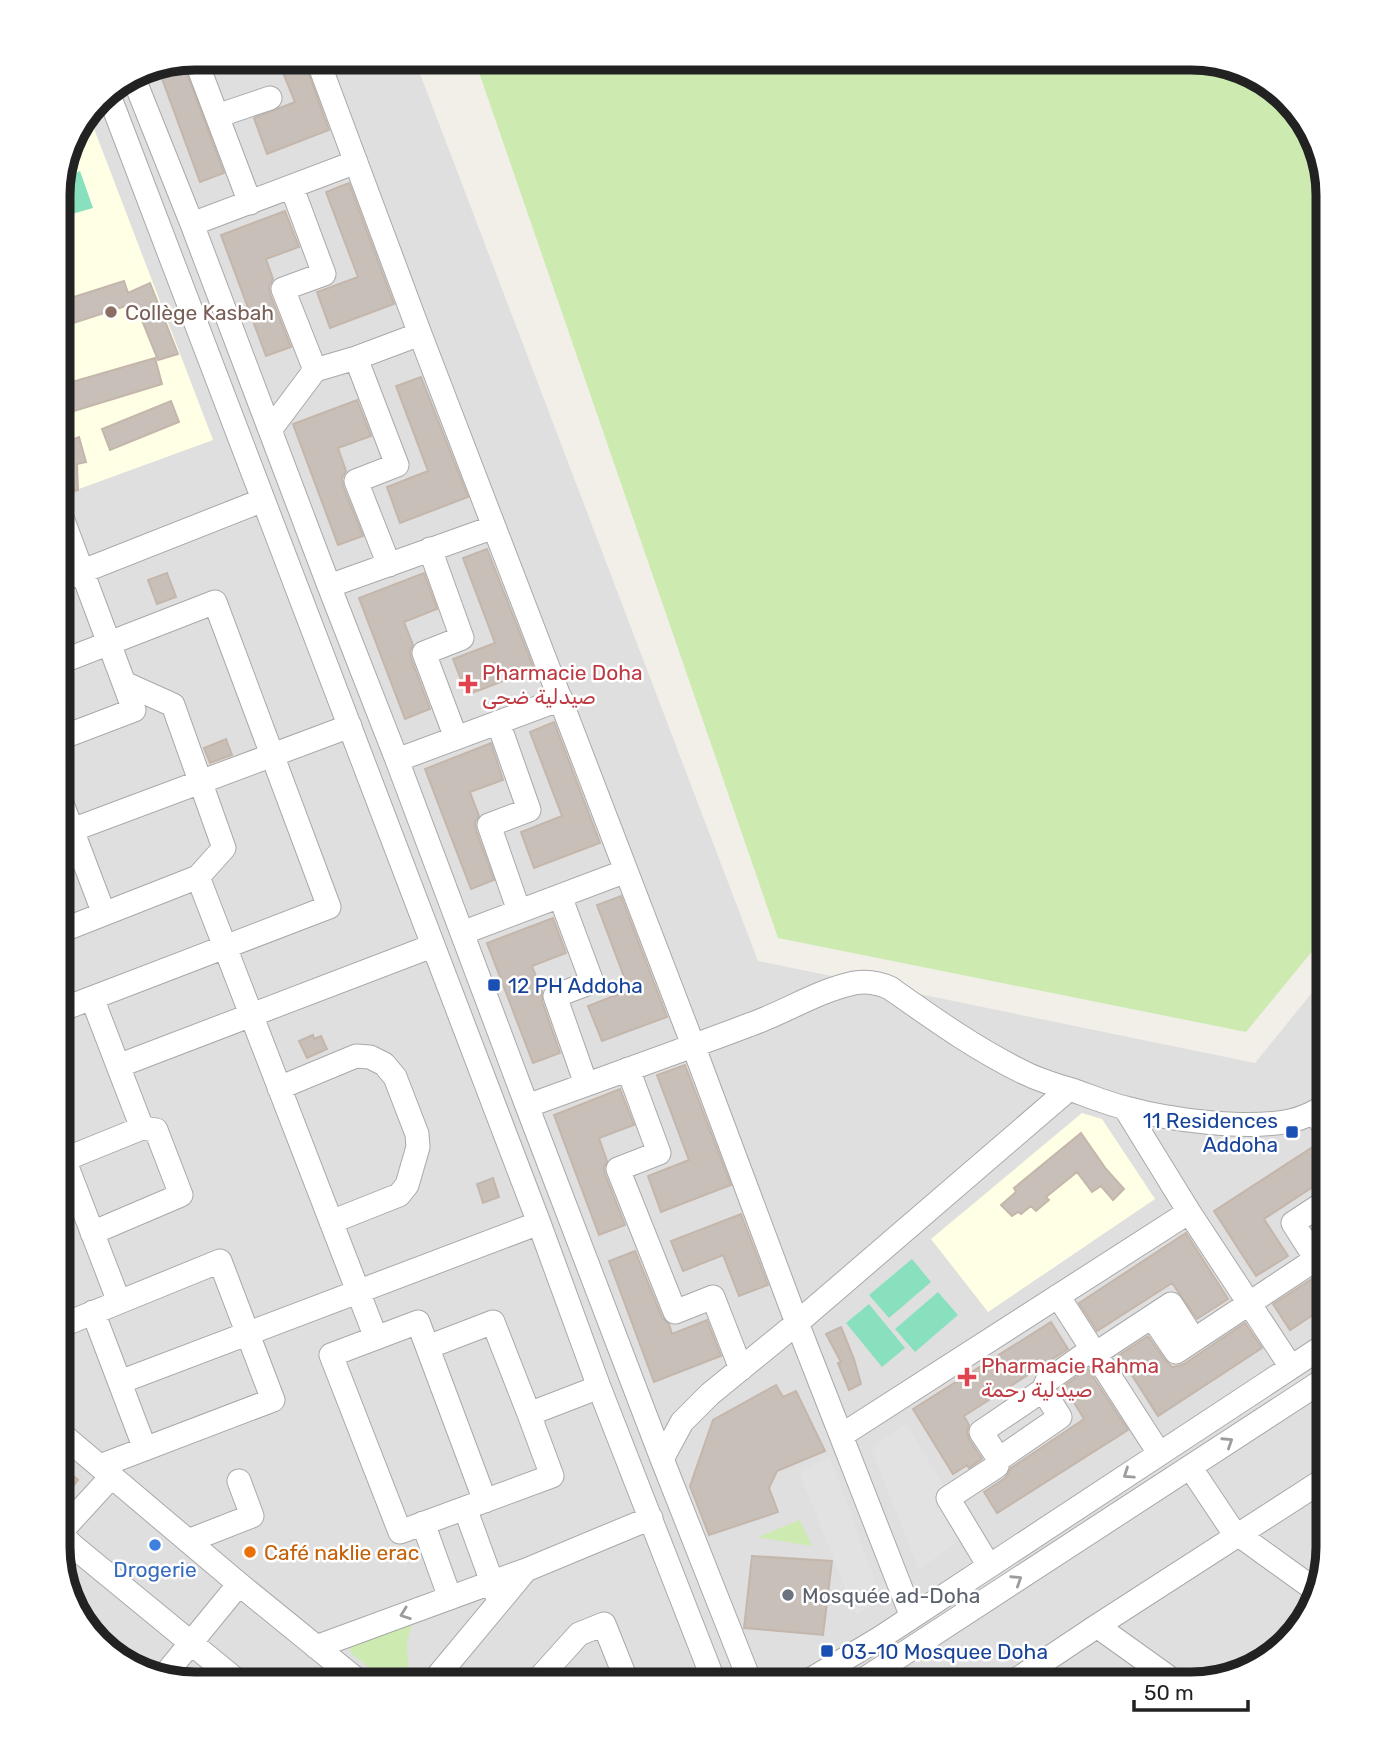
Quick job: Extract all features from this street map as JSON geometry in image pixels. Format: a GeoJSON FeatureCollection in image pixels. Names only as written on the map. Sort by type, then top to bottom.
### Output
{"type":"FeatureCollection","features":[{"type":"Feature","properties":{"kind":"street"},"geometry":{"type":"LineString","coordinates":[[200,70],[250,203]]}},
{"type":"Feature","properties":{"kind":"street"},"geometry":{"type":"LineString","coordinates":[[322,70],[797,1323],[912,1617]]}},
{"type":"Feature","properties":{"kind":"street"},"geometry":{"type":"LineString","coordinates":[[136,85],[192,224],[662,1459],[746,1672]]}},
{"type":"Feature","properties":{"kind":"street"},"geometry":{"type":"LineString","coordinates":[[217,116],[270,98]]}},
{"type":"Feature","properties":{"kind":"street"},"geometry":{"type":"LineString","coordinates":[[111,102],[599,1387],[710,1672]]}},
{"type":"Feature","properties":{"kind":"street"},"geometry":{"type":"LineString","coordinates":[[192,224],[356,162]]}},
{"type":"Feature","properties":{"kind":"street"},"geometry":{"type":"LineString","coordinates":[[292,188],[324,274],[283,289],[315,370]]}},
{"type":"Feature","properties":{"kind":"street"},"geometry":{"type":"LineString","coordinates":[[270,430],[315,370],[420,334]]}},
{"type":"Feature","properties":{"kind":"street"},"geometry":{"type":"LineString","coordinates":[[356,358],[397,465],[356,481],[388,565]]}},
{"type":"Feature","properties":{"kind":"street"},"geometry":{"type":"LineString","coordinates":[[70,576],[263,500]]}},
{"type":"Feature","properties":{"kind":"street"},"geometry":{"type":"LineString","coordinates":[[329,586],[494,527]]}},
{"type":"Feature","properties":{"kind":"street"},"geometry":{"type":"LineString","coordinates":[[70,539],[134,709],[70,734]]}},
{"type":"Feature","properties":{"kind":"street"},"geometry":{"type":"LineString","coordinates":[[430,550],[462,638],[424,653],[456,738]]}},
{"type":"Feature","properties":{"kind":"street"},"geometry":{"type":"LineString","coordinates":[[70,658],[215,602],[329,908],[70,1007]]}},
{"type":"Feature","properties":{"kind":"street"},"geometry":{"type":"LineString","coordinates":[[70,927],[198,877],[224,848],[173,705],[124,683]]}},
{"type":"Feature","properties":{"kind":"street"},"geometry":{"type":"LineString","coordinates":[[397,760],[561,699]]}},
{"type":"Feature","properties":{"kind":"street"},"geometry":{"type":"LineString","coordinates":[[498,722],[529,810],[489,825],[519,911]]}},
{"type":"Feature","properties":{"kind":"street"},"geometry":{"type":"LineString","coordinates":[[72,830],[350,726]]}},
{"type":"Feature","properties":{"kind":"street"},"geometry":{"type":"LineString","coordinates":[[70,825],[104,914]]}},
{"type":"Feature","properties":{"kind":"street"},"geometry":{"type":"LineString","coordinates":[[462,933],[626,871]]}},
{"type":"Feature","properties":{"kind":"street"},"geometry":{"type":"LineString","coordinates":[[198,877],[376,1338]]}},
{"type":"Feature","properties":{"kind":"street"},"geometry":{"type":"LineString","coordinates":[[560,896],[592,982],[555,996],[586,1084]]}},
{"type":"Feature","properties":{"kind":"street"},"geometry":{"type":"LineString","coordinates":[[118,1066],[432,946]]}},
{"type":"Feature","properties":{"kind":"street"},"geometry":{"type":"LineString","coordinates":[[527,1106],[752,1024],[829,991],[869,982],[890,988],[990,1055],[1028,1075],[1125,1108],[1197,1121],[1251,1124],[1290,1121],[1316,1110]]}},
{"type":"Feature","properties":{"kind":"street"},"geometry":{"type":"LineString","coordinates":[[92,998],[142,1128]]}},
{"type":"Feature","properties":{"kind":"street"},"geometry":{"type":"LineString","coordinates":[[279,1088],[356,1056],[370,1057],[384,1064],[395,1077],[416,1134],[418,1147],[407,1185],[399,1195],[331,1222]]}},
{"type":"Feature","properties":{"kind":"street"},"geometry":{"type":"LineString","coordinates":[[628,1069],[659,1153],[618,1169],[674,1312],[713,1297],[741,1369]]}},
{"type":"Feature","properties":{"kind":"street"},"geometry":{"type":"LineString","coordinates":[[662,1459],[682,1422],[710,1394],[797,1323],[1069,1089]]}},
{"type":"Feature","properties":{"kind":"street"},"geometry":{"type":"LineString","coordinates":[[1125,1108],[1189,1212],[1291,1367]]}},
{"type":"Feature","properties":{"kind":"street"},"geometry":{"type":"LineString","coordinates":[[70,1157],[142,1128],[156,1130],[181,1195],[92,1233]]}},
{"type":"Feature","properties":{"kind":"street"},"geometry":{"type":"LineString","coordinates":[[70,1182],[119,1302]]}},
{"type":"Feature","properties":{"kind":"street"},"geometry":{"type":"LineString","coordinates":[[999,1459],[981,1432],[1043,1390],[1047,1381],[1171,1304],[1194,1340],[1316,1259],[1293,1223],[1316,1208]]}},
{"type":"Feature","properties":{"kind":"street"},"geometry":{"type":"LineString","coordinates":[[842,1435],[1189,1212]]}},
{"type":"Feature","properties":{"kind":"street"},"geometry":{"type":"LineString","coordinates":[[120,1382],[538,1223]]}},
{"type":"Feature","properties":{"kind":"street"},"geometry":{"type":"LineString","coordinates":[[70,1322],[220,1261],[273,1400],[145,1449],[106,1471],[70,1518]]}},
{"type":"Feature","properties":{"kind":"street"},"geometry":{"type":"LineString","coordinates":[[1058,1296],[1159,1453]]}},
{"type":"Feature","properties":{"kind":"street"},"geometry":{"type":"LineString","coordinates":[[93,1312],[145,1449]]}},
{"type":"Feature","properties":{"kind":"street"},"geometry":{"type":"LineString","coordinates":[[428,1347],[493,1322],[552,1476],[475,1505],[400,1532],[331,1355],[418,1322],[428,1347],[475,1505],[496,1592]]}},
{"type":"Feature","properties":{"kind":"street"},"geometry":{"type":"LineString","coordinates":[[823,1672],[912,1617],[1316,1351]]}},
{"type":"Feature","properties":{"kind":"street"},"geometry":{"type":"LineString","coordinates":[[904,1672],[1190,1467],[1316,1385]]}},
{"type":"Feature","properties":{"kind":"street"},"geometry":{"type":"LineString","coordinates":[[529,1414],[599,1387]]}},
{"type":"Feature","properties":{"kind":"street"},"geometry":{"type":"LineString","coordinates":[[989,1566],[948,1498],[997,1466],[999,1459],[1060,1417],[1043,1390]]}},
{"type":"Feature","properties":{"kind":"street"},"geometry":{"type":"LineString","coordinates":[[70,1441],[347,1672]]}},
{"type":"Feature","properties":{"kind":"street"},"geometry":{"type":"LineString","coordinates":[[1190,1467],[1232,1530],[1309,1586]]}},
{"type":"Feature","properties":{"kind":"street"},"geometry":{"type":"LineString","coordinates":[[188,1541],[252,1516],[239,1481]]}},
{"type":"Feature","properties":{"kind":"street"},"geometry":{"type":"LineString","coordinates":[[1028,1672],[1316,1485]]}},
{"type":"Feature","properties":{"kind":"street"},"geometry":{"type":"LineString","coordinates":[[439,1672],[496,1592],[526,1570],[651,1518]]}},
{"type":"Feature","properties":{"kind":"street"},"geometry":{"type":"LineString","coordinates":[[423,1523],[450,1598]]}},
{"type":"Feature","properties":{"kind":"street"},"geometry":{"type":"LineString","coordinates":[[70,1542],[227,1672]]}},
{"type":"Feature","properties":{"kind":"street"},"geometry":{"type":"LineString","coordinates":[[169,1669],[239,1584]]}},
{"type":"Feature","properties":{"kind":"street"},"geometry":{"type":"LineString","coordinates":[[316,1647],[450,1598],[496,1592]]}},
{"type":"Feature","properties":{"kind":"street"},"geometry":{"type":"LineString","coordinates":[[545,1672],[579,1634],[604,1624],[623,1672]]}},
{"type":"Feature","properties":{"kind":"street"},"geometry":{"type":"LineString","coordinates":[[1097,1626],[1161,1672]]}},
{"type":"Feature","properties":{"kind":"shaded area"},"geometry":{"type":"Polygon","coordinates":[[[419,70],[758,961],[1255,1063],[1316,988],[1315,1564],[1312,1580],[1295,1617],[1274,1641],[1247,1659],[1216,1670],[1191,1672],[195,1672],[162,1668],[139,1659],[112,1641],[91,1617],[79,1595],[71,1564],[70,1547],[70,186],[79,147],[101,112],[125,91],[147,79],[170,72],[419,70]]]}},
{"type":"Feature","properties":{"kind":"shaded area","name":"Collège Kasbah"},"geometry":{"type":"Polygon","coordinates":[[[92,124],[213,440],[70,492],[70,186],[79,147],[92,124]]]}},
{"type":"Feature","properties":{"kind":"shaded area"},"geometry":{"type":"Polygon","coordinates":[[[1082,1113],[1102,1119],[1155,1199],[988,1312],[931,1239],[1082,1113]]]}},
{"type":"Feature","properties":{"kind":"shaded area"},"geometry":{"type":"Polygon","coordinates":[[[906,1423],[971,1531],[919,1570],[871,1448],[906,1423]]]}},
{"type":"Feature","properties":{"kind":"shaded area"},"geometry":{"type":"Polygon","coordinates":[[[830,1457],[882,1600],[856,1615],[799,1472],[830,1457]]]}},
{"type":"Feature","properties":{"kind":"green space"},"geometry":{"type":"Polygon","coordinates":[[[478,70],[1200,70],[1224,74],[1254,87],[1280,106],[1295,125],[1312,162],[1315,178],[1316,947],[1246,1032],[778,938],[478,70]]]}},
{"type":"Feature","properties":{"kind":"green space"},"geometry":{"type":"Polygon","coordinates":[[[80,171],[93,208],[70,215],[70,186],[72,175],[80,171]]]}},
{"type":"Feature","properties":{"kind":"green space"},"geometry":{"type":"Polygon","coordinates":[[[912,1259],[931,1282],[889,1318],[869,1295],[912,1259]]]}},
{"type":"Feature","properties":{"kind":"green space"},"geometry":{"type":"Polygon","coordinates":[[[938,1292],[958,1315],[915,1352],[895,1329],[938,1292]]]}},
{"type":"Feature","properties":{"kind":"green space"},"geometry":{"type":"Polygon","coordinates":[[[869,1304],[905,1348],[882,1367],[846,1323],[869,1304]]]}},
{"type":"Feature","properties":{"kind":"green space"},"geometry":{"type":"Polygon","coordinates":[[[800,1520],[812,1546],[758,1537],[800,1520]]]}},
{"type":"Feature","properties":{"kind":"green space"},"geometry":{"type":"Polygon","coordinates":[[[412,1623],[407,1642],[408,1672],[374,1672],[351,1653],[349,1645],[412,1623]]]}},
{"type":"Feature","properties":{"kind":"building"},"geometry":{"type":"Polygon","coordinates":[[[282,70],[307,70],[329,130],[267,154],[254,118],[295,102],[282,70]]]}},
{"type":"Feature","properties":{"kind":"building"},"geometry":{"type":"Polygon","coordinates":[[[186,71],[224,173],[200,182],[160,75],[186,71]]]}},
{"type":"Feature","properties":{"kind":"building"},"geometry":{"type":"Polygon","coordinates":[[[349,183],[394,304],[330,328],[317,292],[358,277],[326,192],[349,183]]]}},
{"type":"Feature","properties":{"kind":"building"},"geometry":{"type":"Polygon","coordinates":[[[285,211],[299,247],[266,259],[273,279],[269,286],[270,294],[291,347],[266,356],[221,235],[285,211]]]}},
{"type":"Feature","properties":{"kind":"building"},"geometry":{"type":"Polygon","coordinates":[[[124,281],[128,293],[150,283],[178,354],[158,360],[135,303],[70,324],[70,298],[124,281]]]}},
{"type":"Feature","properties":{"kind":"building"},"geometry":{"type":"Polygon","coordinates":[[[155,358],[162,384],[70,412],[70,383],[155,358]]]}},
{"type":"Feature","properties":{"kind":"building"},"geometry":{"type":"Polygon","coordinates":[[[421,377],[468,497],[400,523],[387,487],[428,471],[396,386],[421,377]]]}},
{"type":"Feature","properties":{"kind":"building"},"geometry":{"type":"Polygon","coordinates":[[[357,400],[371,436],[338,448],[346,471],[342,478],[343,486],[363,536],[338,545],[293,424],[357,400]]]}},
{"type":"Feature","properties":{"kind":"building"},"geometry":{"type":"Polygon","coordinates":[[[171,401],[179,422],[110,450],[102,429],[171,401]]]}},
{"type":"Feature","properties":{"kind":"building"},"geometry":{"type":"Polygon","coordinates":[[[79,437],[86,462],[77,464],[78,490],[75,491],[70,477],[70,440],[79,437]]]}},
{"type":"Feature","properties":{"kind":"building"},"geometry":{"type":"Polygon","coordinates":[[[487,549],[534,669],[467,695],[453,659],[495,643],[463,558],[487,549]]]}},
{"type":"Feature","properties":{"kind":"building"},"geometry":{"type":"Polygon","coordinates":[[[167,573],[176,597],[157,604],[148,580],[167,573]]]}},
{"type":"Feature","properties":{"kind":"building"},"geometry":{"type":"Polygon","coordinates":[[[424,573],[437,609],[404,622],[413,645],[411,658],[430,709],[405,719],[359,598],[424,573]]]}},
{"type":"Feature","properties":{"kind":"building"},"geometry":{"type":"Polygon","coordinates":[[[554,722],[600,843],[534,868],[521,832],[562,816],[530,732],[554,722]]]}},
{"type":"Feature","properties":{"kind":"building"},"geometry":{"type":"Polygon","coordinates":[[[226,739],[232,755],[210,763],[204,748],[226,739]]]}},
{"type":"Feature","properties":{"kind":"building"},"geometry":{"type":"Polygon","coordinates":[[[491,743],[503,780],[470,792],[479,816],[475,822],[476,830],[494,880],[471,889],[425,769],[491,743]]]}},
{"type":"Feature","properties":{"kind":"building"},"geometry":{"type":"Polygon","coordinates":[[[621,896],[667,1017],[602,1041],[588,1006],[629,990],[597,905],[621,896]]]}},
{"type":"Feature","properties":{"kind":"building"},"geometry":{"type":"Polygon","coordinates":[[[553,918],[566,953],[532,966],[560,1053],[533,1063],[487,943],[553,918]]]}},
{"type":"Feature","properties":{"kind":"building"},"geometry":{"type":"Polygon","coordinates":[[[313,1035],[314,1039],[321,1036],[327,1049],[307,1058],[299,1041],[313,1035]]]}},
{"type":"Feature","properties":{"kind":"building"},"geometry":{"type":"Polygon","coordinates":[[[685,1065],[731,1185],[661,1212],[648,1176],[689,1160],[657,1075],[685,1065]]]}},
{"type":"Feature","properties":{"kind":"building"},"geometry":{"type":"Polygon","coordinates":[[[620,1089],[634,1125],[599,1138],[607,1161],[605,1174],[625,1225],[599,1235],[554,1115],[620,1089]]]}},
{"type":"Feature","properties":{"kind":"building"},"geometry":{"type":"Polygon","coordinates":[[[1081,1133],[1124,1189],[1113,1200],[1101,1186],[1092,1192],[1077,1172],[1046,1197],[1049,1200],[1036,1211],[1031,1206],[1021,1214],[1018,1212],[1012,1216],[1001,1205],[1016,1192],[1014,1188],[1081,1133]]]}},
{"type":"Feature","properties":{"kind":"building"},"geometry":{"type":"Polygon","coordinates":[[[1316,1145],[1316,1185],[1264,1219],[1288,1256],[1256,1276],[1214,1211],[1316,1145]]]}},
{"type":"Feature","properties":{"kind":"building"},"geometry":{"type":"Polygon","coordinates":[[[493,1178],[499,1197],[483,1203],[477,1184],[493,1178]]]}},
{"type":"Feature","properties":{"kind":"building"},"geometry":{"type":"Polygon","coordinates":[[[741,1214],[768,1285],[739,1296],[723,1255],[683,1271],[671,1241],[741,1214]]]}},
{"type":"Feature","properties":{"kind":"building"},"geometry":{"type":"Polygon","coordinates":[[[1186,1233],[1228,1299],[1197,1319],[1172,1283],[1097,1331],[1079,1303],[1186,1233]]]}},
{"type":"Feature","properties":{"kind":"building"},"geometry":{"type":"Polygon","coordinates":[[[635,1251],[662,1317],[669,1324],[672,1334],[707,1320],[721,1356],[654,1382],[609,1261],[635,1251]]]}},
{"type":"Feature","properties":{"kind":"building"},"geometry":{"type":"Polygon","coordinates":[[[1316,1276],[1316,1313],[1290,1330],[1273,1304],[1316,1276]]]}},
{"type":"Feature","properties":{"kind":"building"},"geometry":{"type":"Polygon","coordinates":[[[1051,1322],[1068,1349],[964,1416],[969,1425],[969,1439],[982,1459],[953,1474],[913,1409],[1051,1322]]]}},
{"type":"Feature","properties":{"kind":"building"},"geometry":{"type":"Polygon","coordinates":[[[1245,1323],[1262,1348],[1158,1416],[1119,1355],[1148,1336],[1172,1367],[1178,1366],[1245,1323]]]}},
{"type":"Feature","properties":{"kind":"building"},"geometry":{"type":"Polygon","coordinates":[[[841,1327],[861,1384],[849,1390],[838,1363],[841,1362],[826,1334],[841,1327]]]}},
{"type":"Feature","properties":{"kind":"building"},"geometry":{"type":"Polygon","coordinates":[[[1088,1369],[1128,1430],[997,1513],[984,1492],[1005,1478],[1011,1468],[1084,1419],[1064,1386],[1088,1369]]]}},
{"type":"Feature","properties":{"kind":"building"},"geometry":{"type":"Polygon","coordinates":[[[776,1385],[783,1397],[796,1391],[825,1451],[777,1471],[769,1488],[778,1512],[709,1535],[690,1486],[713,1420],[776,1385]]]}},
{"type":"Feature","properties":{"kind":"building"},"geometry":{"type":"Polygon","coordinates":[[[70,1473],[78,1480],[70,1490],[70,1473]]]}},
{"type":"Feature","properties":{"kind":"building","name":"Mosquée ad-Doha"},"geometry":{"type":"Polygon","coordinates":[[[752,1556],[832,1561],[823,1635],[744,1628],[752,1556]]]}},
{"type":"Feature","properties":{"kind":"place","name":"Collège Kasbah"},"geometry":{"type":"Point","coordinates":[111,312]}},
{"type":"Feature","properties":{"kind":"place","name":"Pharmacie Doha صيدلية ضحى"},"geometry":{"type":"Point","coordinates":[468,684]}},
{"type":"Feature","properties":{"kind":"place","name":"12 PH Addoha"},"geometry":{"type":"Point","coordinates":[494,985]}},
{"type":"Feature","properties":{"kind":"place","name":"11 Residences Addoha"},"geometry":{"type":"Point","coordinates":[1292,1132]}},
{"type":"Feature","properties":{"kind":"place","name":"Pharmacie Rahma صيدلية رحمة"},"geometry":{"type":"Point","coordinates":[967,1377]}},
{"type":"Feature","properties":{"kind":"place","name":"Drogerie"},"geometry":{"type":"Point","coordinates":[155,1545]}},
{"type":"Feature","properties":{"kind":"place","name":"Café naklie erac"},"geometry":{"type":"Point","coordinates":[250,1552]}},
{"type":"Feature","properties":{"kind":"place","name":"Mosquée ad-Doha"},"geometry":{"type":"Point","coordinates":[788,1595]}},
{"type":"Feature","properties":{"kind":"place","name":"03-10 Mosquee Doha"},"geometry":{"type":"Point","coordinates":[827,1651]}}]}
